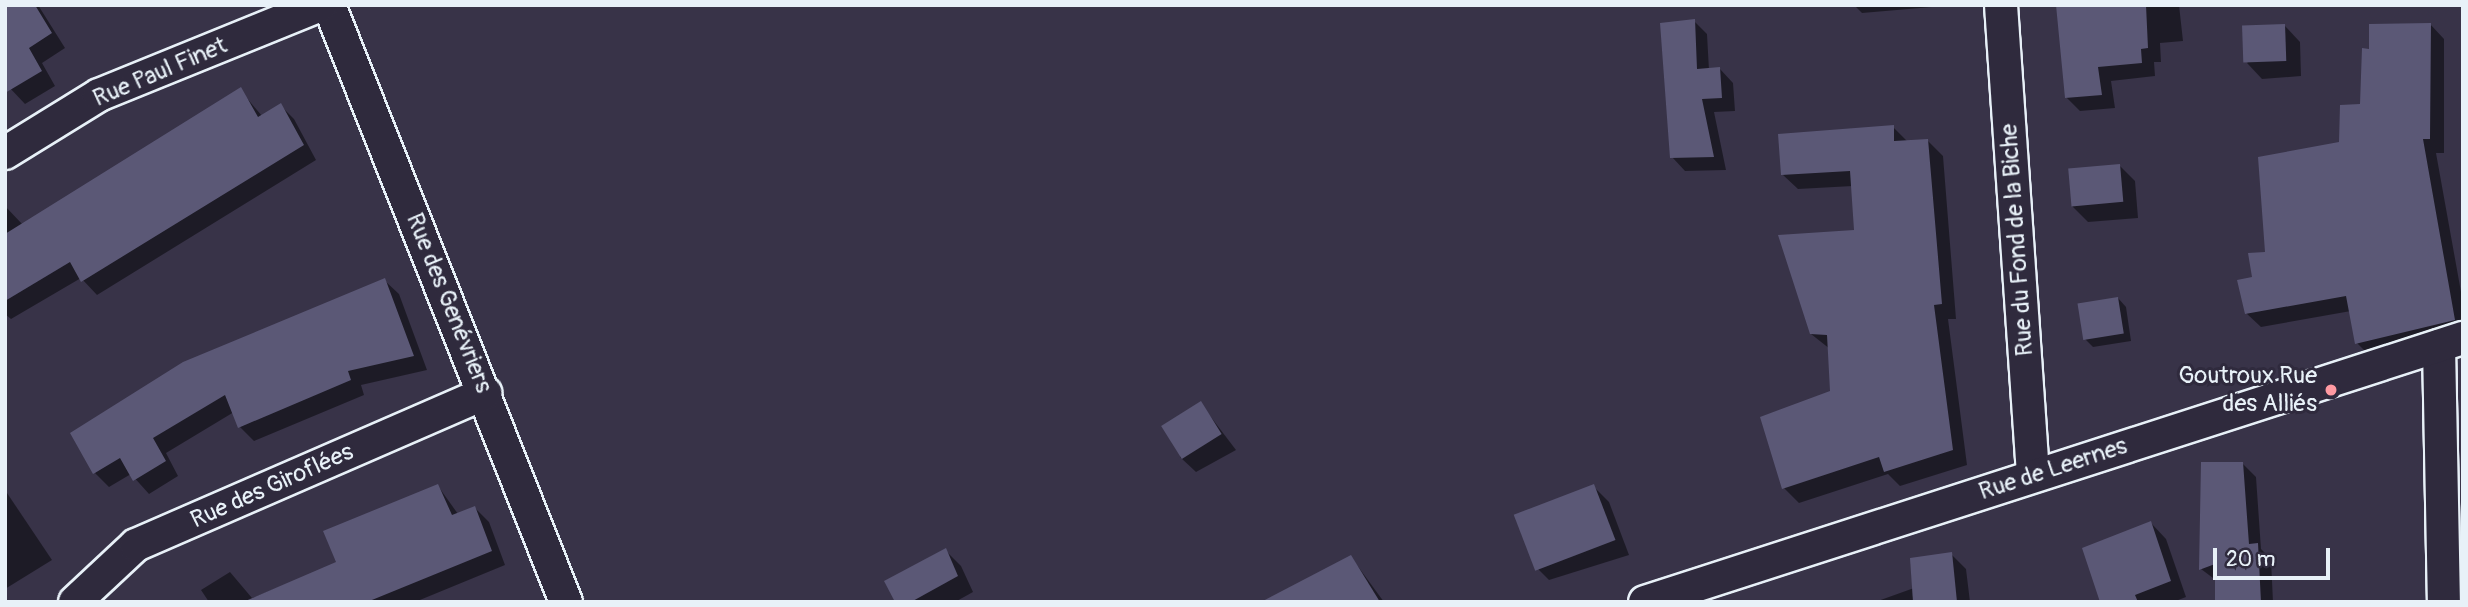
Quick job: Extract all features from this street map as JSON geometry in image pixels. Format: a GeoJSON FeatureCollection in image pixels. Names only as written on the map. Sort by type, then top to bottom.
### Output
{"type":"FeatureCollection","features":[{"type":"Feature","properties":{"kind":"street","name":"Rue Paul Finet"},"geometry":{"type":"LineString","coordinates":[[5,153],[99,95],[321,5]]}},
{"type":"Feature","properties":{"kind":"street","name":"Rue des Genévriers"},"geometry":{"type":"LineString","coordinates":[[329,5],[566,602]]}},
{"type":"Feature","properties":{"kind":"street","name":"Rue du Fond de la Biche"},"geometry":{"type":"LineString","coordinates":[[2001,5],[2033,475]]}},
{"type":"Feature","properties":{"kind":"street","name":"Rue de Leernes"},"geometry":{"type":"LineString","coordinates":[[1645,602],[2451,342]]}},
{"type":"Feature","properties":{"kind":"street"},"geometry":{"type":"LineString","coordinates":[[2445,602],[2451,342]]}},
{"type":"Feature","properties":{"kind":"street","name":"Rue des Giroflées"},"geometry":{"type":"LineString","coordinates":[[75,602],[136,545],[485,393]]}},
{"type":"Feature","properties":{"kind":"building"},"geometry":{"type":"Polygon","coordinates":[[[5,5],[35,5],[52,33],[29,48],[42,71],[5,93],[5,5]]]}},
{"type":"Feature","properties":{"kind":"building"},"geometry":{"type":"Polygon","coordinates":[[[2056,5],[2146,5],[2148,48],[2141,49],[2142,63],[2098,67],[2102,95],[2065,98],[2056,5]]]}},
{"type":"Feature","properties":{"kind":"building"},"geometry":{"type":"Polygon","coordinates":[[[1695,19],[1697,69],[1720,67],[1722,98],[1702,99],[1714,157],[1670,158],[1660,23],[1695,19]]]}},
{"type":"Feature","properties":{"kind":"building"},"geometry":{"type":"Polygon","coordinates":[[[2431,23],[2430,139],[2423,139],[2455,320],[2355,344],[2346,296],[2245,314],[2237,280],[2252,277],[2248,253],[2265,252],[2258,157],[2339,142],[2340,105],[2360,104],[2362,48],[2369,49],[2369,24],[2431,23]]]}},
{"type":"Feature","properties":{"kind":"building"},"geometry":{"type":"Polygon","coordinates":[[[2285,24],[2286,61],[2243,62],[2242,26],[2285,24]]]}},
{"type":"Feature","properties":{"kind":"building"},"geometry":{"type":"Polygon","coordinates":[[[241,87],[258,117],[281,103],[304,145],[81,282],[70,262],[5,301],[5,234],[241,87]]]}},
{"type":"Feature","properties":{"kind":"building"},"geometry":{"type":"Polygon","coordinates":[[[1894,125],[1894,141],[1928,139],[1942,304],[1934,305],[1953,450],[1884,472],[1879,457],[1782,489],[1760,417],[1830,391],[1827,335],[1810,334],[1778,235],[1854,230],[1850,171],[1781,175],[1778,134],[1894,125]]]}},
{"type":"Feature","properties":{"kind":"building"},"geometry":{"type":"Polygon","coordinates":[[[2120,164],[2123,202],[2072,206],[2068,169],[2120,164]]]}},
{"type":"Feature","properties":{"kind":"building"},"geometry":{"type":"Polygon","coordinates":[[[385,278],[414,356],[348,371],[351,380],[238,428],[225,395],[153,438],[166,461],[133,481],[120,458],[93,474],[70,433],[183,362],[385,278]]]}},
{"type":"Feature","properties":{"kind":"building"},"geometry":{"type":"Polygon","coordinates":[[[2118,297],[2124,334],[2083,340],[2078,303],[2118,297]]]}},
{"type":"Feature","properties":{"kind":"building"},"geometry":{"type":"Polygon","coordinates":[[[1201,401],[1222,434],[1182,459],[1161,426],[1201,401]]]}},
{"type":"Feature","properties":{"kind":"building"},"geometry":{"type":"Polygon","coordinates":[[[2201,462],[2243,462],[2249,544],[2258,543],[2261,602],[2215,602],[2215,564],[2199,570],[2201,462]]]}},
{"type":"Feature","properties":{"kind":"building"},"geometry":{"type":"Polygon","coordinates":[[[438,484],[452,515],[475,506],[492,551],[367,602],[243,602],[336,562],[323,531],[438,484]]]}},
{"type":"Feature","properties":{"kind":"building"},"geometry":{"type":"Polygon","coordinates":[[[1594,484],[1616,540],[1535,571],[1514,515],[1594,484]]]}},
{"type":"Feature","properties":{"kind":"building"},"geometry":{"type":"Polygon","coordinates":[[[2151,521],[2171,581],[2135,595],[2138,602],[2100,602],[2082,548],[2151,521]]]}},
{"type":"Feature","properties":{"kind":"building"},"geometry":{"type":"Polygon","coordinates":[[[946,548],[958,576],[911,602],[895,602],[884,581],[946,548]]]}},
{"type":"Feature","properties":{"kind":"building"},"geometry":{"type":"Polygon","coordinates":[[[1952,552],[1957,602],[1913,602],[1910,558],[1952,552]]]}},
{"type":"Feature","properties":{"kind":"building"},"geometry":{"type":"Polygon","coordinates":[[[1351,555],[1380,602],[1261,602],[1351,555]]]}},
{"type":"Feature","properties":{"kind":"place","name":"Goutroux Rue des Alliés"},"geometry":{"type":"Point","coordinates":[2331,390]}}]}
